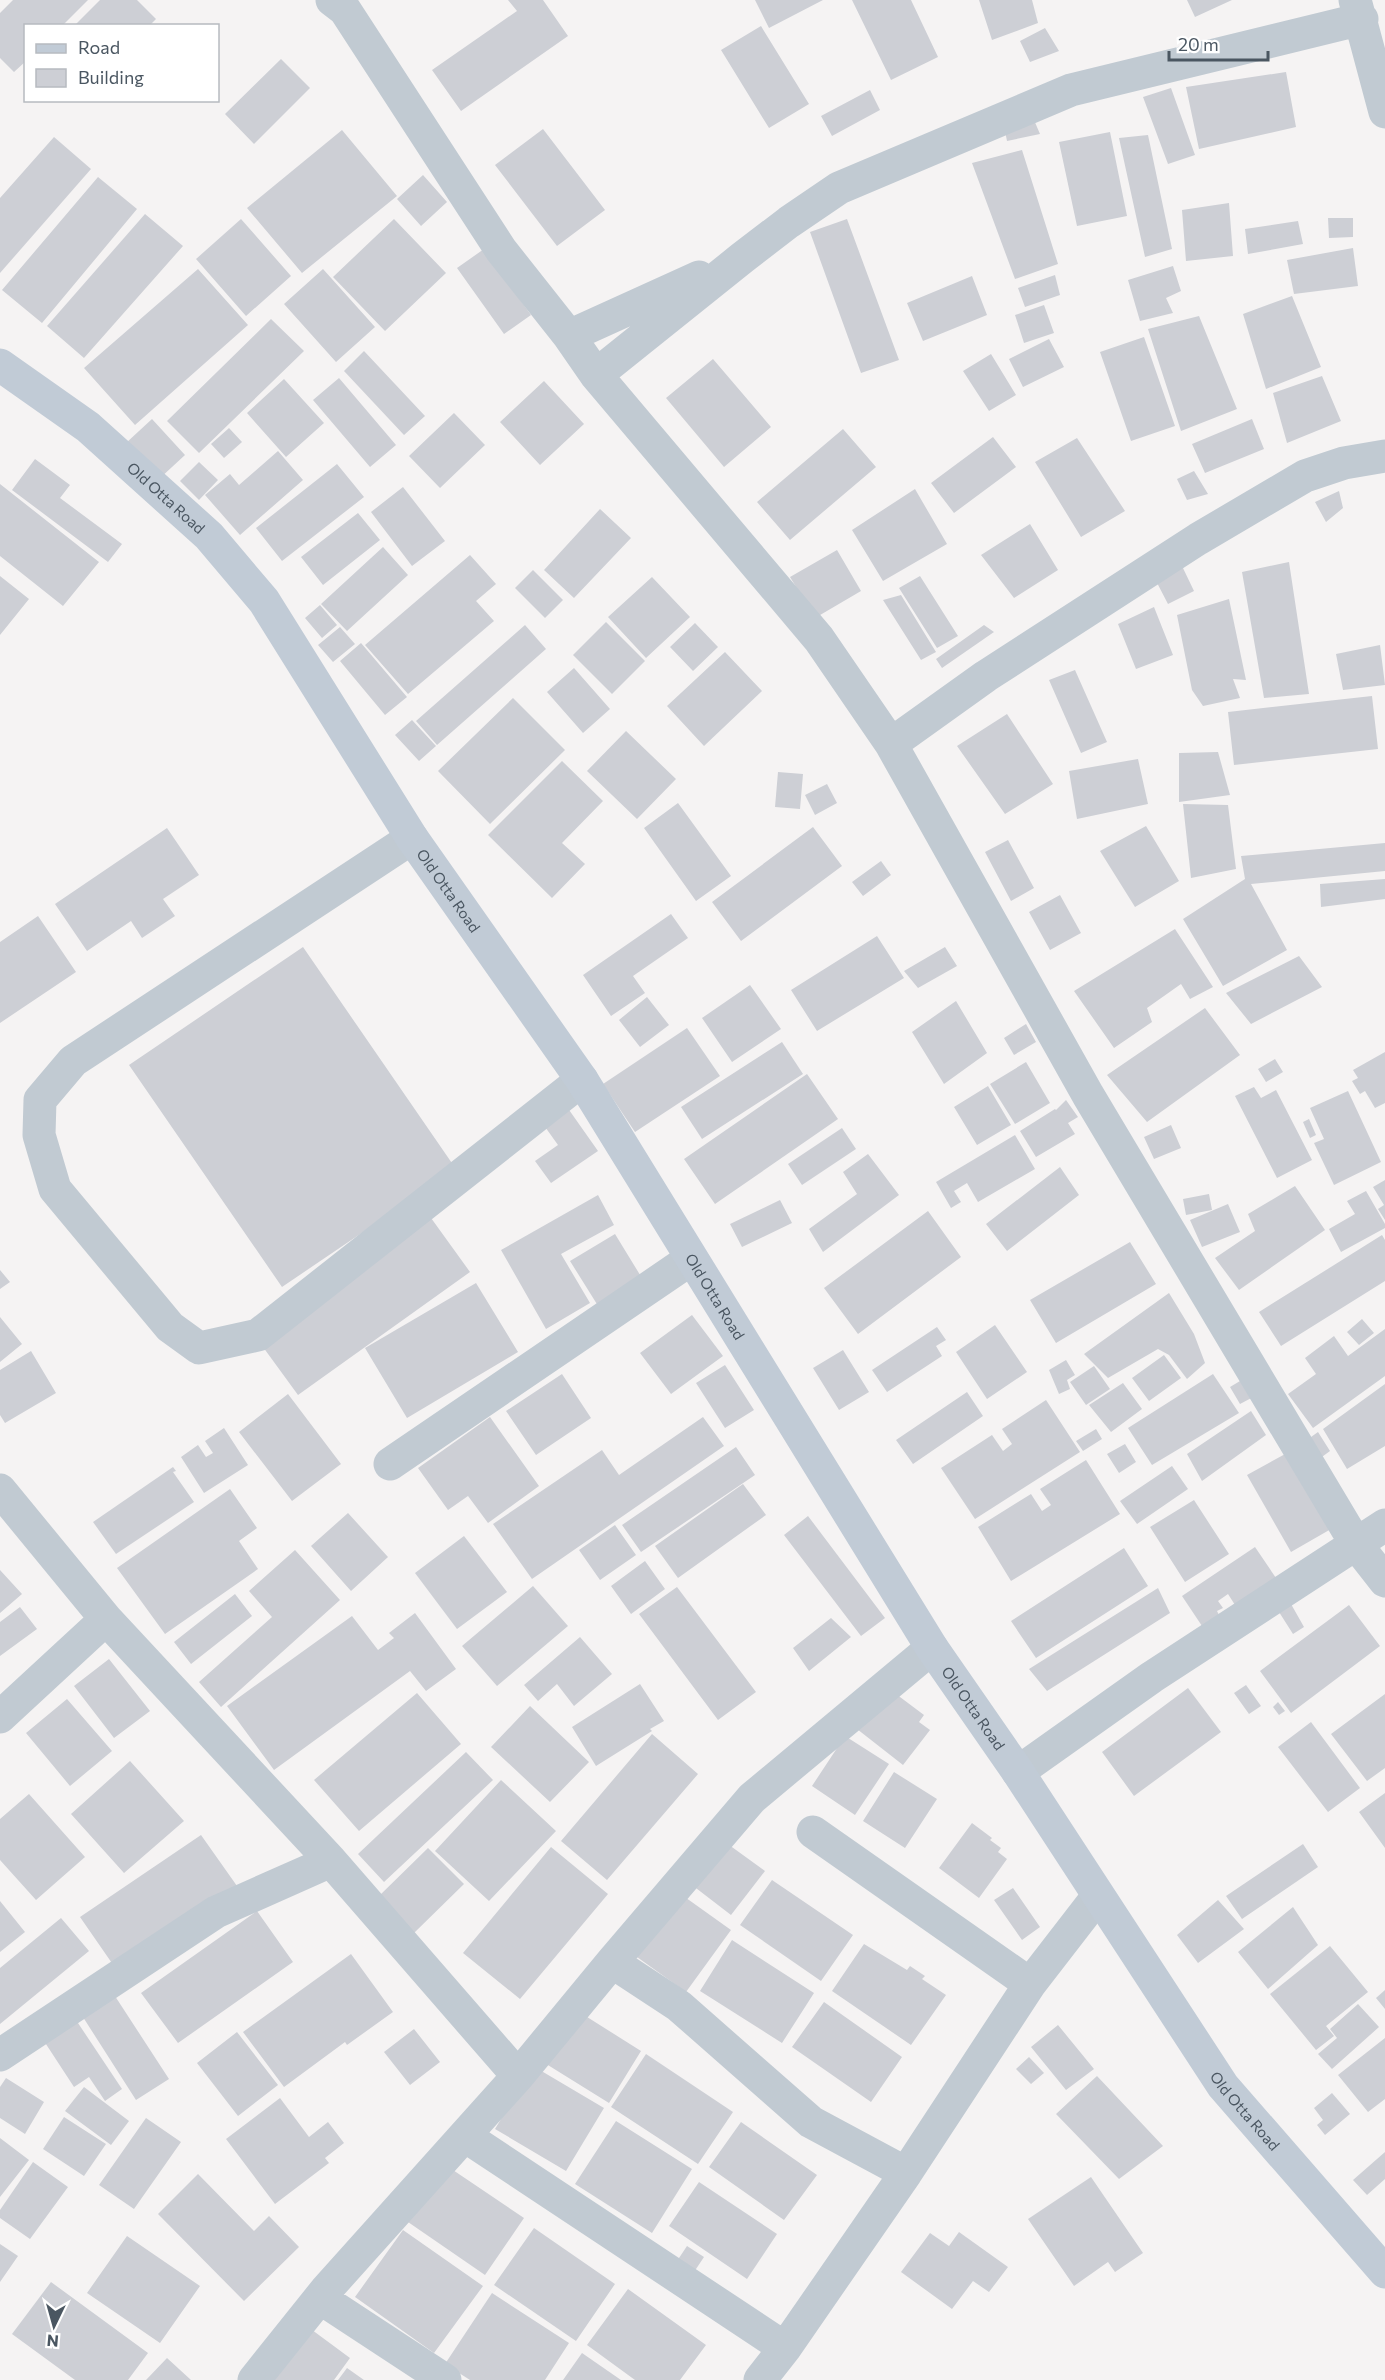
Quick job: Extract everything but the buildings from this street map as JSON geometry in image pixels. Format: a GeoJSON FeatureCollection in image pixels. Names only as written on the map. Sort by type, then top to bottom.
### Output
{"type":"FeatureCollection","features":[{"type":"Feature","properties":{"kind":"street"},"geometry":{"type":"LineString","coordinates":[[332,0],[345,10],[501,250],[569,336],[596,375],[819,639],[891,744],[1088,1095],[1356,1544],[1385,1581]]}},
{"type":"Feature","properties":{"kind":"street"},"geometry":{"type":"LineString","coordinates":[[596,375],[742,258],[839,188],[1071,90],[1358,10],[1385,112]]}},
{"type":"Feature","properties":{"kind":"street"},"geometry":{"type":"LineString","coordinates":[[569,336],[742,258]]}},
{"type":"Feature","properties":{"kind":"street","name":"Old Otta Road"},"geometry":{"type":"LineString","coordinates":[[0,364],[88,427],[209,536],[264,601],[412,838],[582,1080],[932,1648],[1018,1772],[1223,2086],[1385,2272]]}},
{"type":"Feature","properties":{"kind":"street"},"geometry":{"type":"LineString","coordinates":[[891,744],[996,670],[1198,539],[1305,476],[1344,463],[1385,456]]}},
{"type":"Feature","properties":{"kind":"street"},"geometry":{"type":"LineString","coordinates":[[412,838],[73,1061],[40,1100],[39,1135],[55,1189],[170,1328],[200,1348],[258,1335],[582,1080]]}},
{"type":"Feature","properties":{"kind":"street"},"geometry":{"type":"LineString","coordinates":[[390,1464],[691,1259]]}},
{"type":"Feature","properties":{"kind":"street"},"geometry":{"type":"LineString","coordinates":[[0,1490],[106,1619],[331,1861],[518,2076]]}},
{"type":"Feature","properties":{"kind":"street"},"geometry":{"type":"LineString","coordinates":[[1018,1772],[1152,1677],[1385,1525]]}},
{"type":"Feature","properties":{"kind":"street"},"geometry":{"type":"LineString","coordinates":[[0,1717],[106,1619]]}},
{"type":"Feature","properties":{"kind":"street"},"geometry":{"type":"LineString","coordinates":[[254,2380],[320,2298],[518,2076],[752,1798],[932,1648]]}},
{"type":"Feature","properties":{"kind":"street"},"geometry":{"type":"LineString","coordinates":[[813,1832],[1030,1984]]}},
{"type":"Feature","properties":{"kind":"street"},"geometry":{"type":"LineString","coordinates":[[0,2055],[216,1912],[331,1861]]}},
{"type":"Feature","properties":{"kind":"street"},"geometry":{"type":"LineString","coordinates":[[760,2380],[786,2348],[906,2173],[1030,1984],[1098,1896]]}},
{"type":"Feature","properties":{"kind":"street"},"geometry":{"type":"LineString","coordinates":[[612,1962],[679,2006],[811,2122],[906,2173]]}},
{"type":"Feature","properties":{"kind":"street"},"geometry":{"type":"LineString","coordinates":[[465,2136],[786,2348]]}},
{"type":"Feature","properties":{"kind":"street"},"geometry":{"type":"LineString","coordinates":[[320,2298],[446,2380]]}}]}
